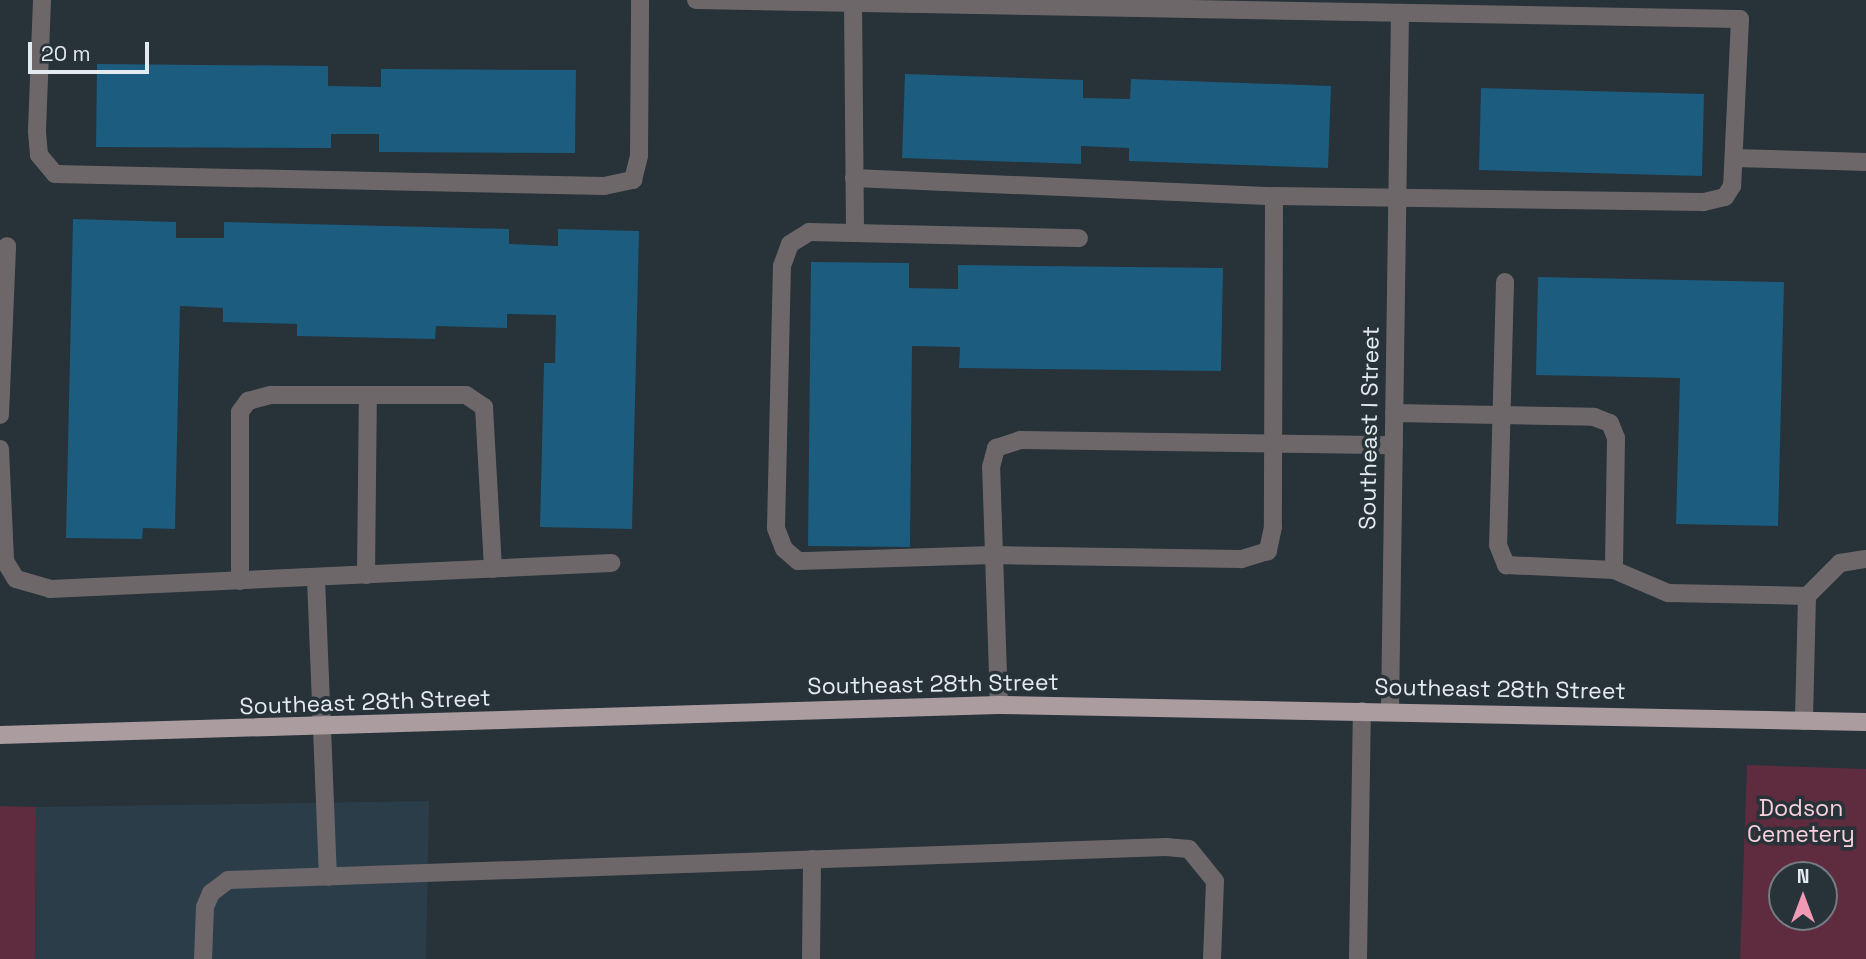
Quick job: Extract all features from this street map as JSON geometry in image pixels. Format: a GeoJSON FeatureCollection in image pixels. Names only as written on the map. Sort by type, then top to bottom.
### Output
{"type":"FeatureCollection","features":[{"type":"Feature","properties":{"kind":"main road","name":"Southeast 28th Street"},"geometry":{"type":"LineString","coordinates":[[0,735],[324,730],[999,705],[1390,710],[1866,722]]}},
{"type":"Feature","properties":{"kind":"street"},"geometry":{"type":"LineString","coordinates":[[41,0],[37,132],[39,155],[55,174],[604,186],[633,180],[639,156],[640,0]]}},
{"type":"Feature","properties":{"kind":"street"},"geometry":{"type":"LineString","coordinates":[[696,0],[1740,19]]}},
{"type":"Feature","properties":{"kind":"street"},"geometry":{"type":"LineString","coordinates":[[854,178],[1274,196],[1703,202],[1726,197],[1734,158],[1740,0]]}},
{"type":"Feature","properties":{"kind":"street"},"geometry":{"type":"LineString","coordinates":[[853,1],[855,233]]}},
{"type":"Feature","properties":{"kind":"street","name":"Southeast I Street"},"geometry":{"type":"LineString","coordinates":[[1390,710],[1399,13]]}},
{"type":"Feature","properties":{"kind":"street"},"geometry":{"type":"LineString","coordinates":[[1734,158],[1866,162]]}},
{"type":"Feature","properties":{"kind":"street"},"geometry":{"type":"LineString","coordinates":[[1079,238],[809,232],[790,244],[782,266],[776,528],[784,549],[799,561],[993,555],[1241,559],[1268,551],[1273,444],[1274,196]]}},
{"type":"Feature","properties":{"kind":"street"},"geometry":{"type":"LineString","coordinates":[[0,415],[7,246]]}},
{"type":"Feature","properties":{"kind":"street"},"geometry":{"type":"LineString","coordinates":[[1505,282],[1504,415],[1498,545],[1506,565],[1614,570],[1668,593],[1807,596]]}},
{"type":"Feature","properties":{"kind":"street"},"geometry":{"type":"LineString","coordinates":[[240,581],[240,412],[248,401],[271,395],[466,395],[484,407],[493,569]]}},
{"type":"Feature","properties":{"kind":"street"},"geometry":{"type":"LineString","coordinates":[[366,575],[368,395]]}},
{"type":"Feature","properties":{"kind":"street"},"geometry":{"type":"LineString","coordinates":[[1394,413],[1504,415],[1610,423],[1616,438],[1614,570]]}},
{"type":"Feature","properties":{"kind":"street"},"geometry":{"type":"LineString","coordinates":[[999,705],[990,467],[996,448],[1020,440],[1394,445]]}},
{"type":"Feature","properties":{"kind":"street"},"geometry":{"type":"LineString","coordinates":[[0,449],[5,561],[16,579],[50,589],[316,579],[611,563]]}},
{"type":"Feature","properties":{"kind":"street"},"geometry":{"type":"LineString","coordinates":[[1804,721],[1807,596],[1840,563],[1866,559]]}},
{"type":"Feature","properties":{"kind":"street"},"geometry":{"type":"LineString","coordinates":[[316,579],[328,877]]}},
{"type":"Feature","properties":{"kind":"street"},"geometry":{"type":"LineString","coordinates":[[1358,959],[1362,711]]}},
{"type":"Feature","properties":{"kind":"street"},"geometry":{"type":"LineString","coordinates":[[203,959],[205,907],[211,893],[228,880],[813,859],[1189,849],[1215,881],[1212,959]]}},
{"type":"Feature","properties":{"kind":"street"},"geometry":{"type":"LineString","coordinates":[[811,959],[813,859]]}},
{"type":"Feature","properties":{"kind":"shaded area"},"geometry":{"type":"Polygon","coordinates":[[[429,801],[426,959],[35,959],[36,807],[429,801]]]}},
{"type":"Feature","properties":{"kind":"green space","name":"Dodson Cemetery"},"geometry":{"type":"Polygon","coordinates":[[[1747,765],[1866,769],[1866,959],[1740,959],[1747,765]]]}},
{"type":"Feature","properties":{"kind":"green space"},"geometry":{"type":"Polygon","coordinates":[[[0,806],[36,807],[35,959],[0,959],[0,806]]]}},
{"type":"Feature","properties":{"kind":"building"},"geometry":{"type":"Polygon","coordinates":[[[97,64],[328,66],[328,86],[381,87],[381,69],[576,70],[575,153],[379,152],[379,134],[331,134],[331,148],[96,147],[97,64]]]}},
{"type":"Feature","properties":{"kind":"building"},"geometry":{"type":"Polygon","coordinates":[[[905,74],[1083,80],[1083,98],[1130,99],[1131,79],[1331,86],[1328,168],[1129,161],[1129,148],[1081,146],[1081,164],[902,158],[905,74]]]}},
{"type":"Feature","properties":{"kind":"building"},"geometry":{"type":"Polygon","coordinates":[[[1481,88],[1704,94],[1702,176],[1479,170],[1481,88]]]}},
{"type":"Feature","properties":{"kind":"building"},"geometry":{"type":"Polygon","coordinates":[[[73,219],[176,222],[176,238],[224,238],[224,222],[509,229],[509,244],[558,246],[558,229],[639,231],[632,529],[540,527],[544,363],[555,363],[556,315],[507,314],[507,328],[436,326],[435,339],[297,336],[297,324],[223,322],[223,308],[180,306],[175,529],[143,528],[142,539],[66,538],[73,219]]]}},
{"type":"Feature","properties":{"kind":"building"},"geometry":{"type":"Polygon","coordinates":[[[811,262],[909,263],[909,288],[958,289],[958,265],[1223,268],[1221,371],[959,368],[960,347],[912,346],[910,547],[808,546],[811,262]]]}},
{"type":"Feature","properties":{"kind":"building"},"geometry":{"type":"Polygon","coordinates":[[[1538,277],[1784,282],[1778,526],[1676,524],[1680,378],[1536,375],[1538,277]]]}}]}
